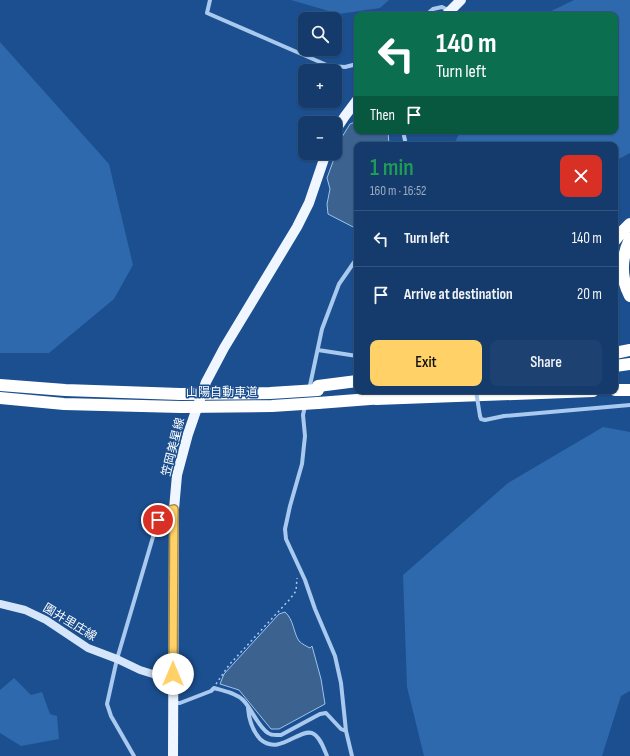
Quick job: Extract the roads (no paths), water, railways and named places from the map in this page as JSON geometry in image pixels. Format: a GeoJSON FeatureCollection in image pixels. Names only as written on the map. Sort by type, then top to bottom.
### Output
{"type":"FeatureCollection","features":[{"type":"Feature","properties":{"kind":"highway"},"geometry":{"type":"LineString","coordinates":[[618,236],[630,224]]}},
{"type":"Feature","properties":{"kind":"highway"},"geometry":{"type":"LineString","coordinates":[[630,239],[622,264],[623,276],[630,296]]}},
{"type":"Feature","properties":{"kind":"highway"},"geometry":{"type":"LineString","coordinates":[[618,352],[630,350]]}},
{"type":"Feature","properties":{"kind":"highway"},"geometry":{"type":"LineString","coordinates":[[618,366],[630,364]]}},
{"type":"Feature","properties":{"kind":"highway"},"geometry":{"type":"LineString","coordinates":[[315,390],[354,382]]}},
{"type":"Feature","properties":{"kind":"highway","name":"山陽自動車道"},"geometry":{"type":"LineString","coordinates":[[0,385],[65,390],[180,394],[270,393],[354,386]]}},
{"type":"Feature","properties":{"kind":"highway"},"geometry":{"type":"LineString","coordinates":[[618,390],[630,390]]}},
{"type":"Feature","properties":{"kind":"highway","name":"山陽自動車道"},"geometry":{"type":"LineString","coordinates":[[0,398],[64,404],[181,407],[256,406],[376,399],[418,394]]}},
{"type":"Feature","properties":{"kind":"highway"},"geometry":{"type":"LineString","coordinates":[[376,399],[512,394]]}},
{"type":"Feature","properties":{"kind":"main road"},"geometry":{"type":"LineString","coordinates":[[449,12],[461,0]]}},
{"type":"Feature","properties":{"kind":"main road"},"geometry":{"type":"LineString","coordinates":[[342,119],[354,104]]}},
{"type":"Feature","properties":{"kind":"main road","name":"笠岡美星線"},"geometry":{"type":"LineString","coordinates":[[173,756],[174,509],[177,475],[186,441],[206,382],[224,348],[297,227],[309,203],[324,160]]}},
{"type":"Feature","properties":{"kind":"main road","name":"園井里庄線"},"geometry":{"type":"LineString","coordinates":[[0,604],[24,610],[46,620],[88,648],[140,670],[156,675],[173,674]]}},
{"type":"Feature","properties":{"kind":"street"},"geometry":{"type":"LineString","coordinates":[[210,0],[207,13],[329,66],[345,68],[354,65]]}},
{"type":"Feature","properties":{"kind":"street"},"geometry":{"type":"LineString","coordinates":[[430,12],[433,9],[442,7],[447,12]]}},
{"type":"Feature","properties":{"kind":"street"},"geometry":{"type":"LineString","coordinates":[[315,390],[318,350],[322,330],[339,284],[354,262]]}},
{"type":"Feature","properties":{"kind":"street"},"geometry":{"type":"LineString","coordinates":[[318,350],[354,356]]}},
{"type":"Feature","properties":{"kind":"street"},"geometry":{"type":"LineString","coordinates":[[476,394],[480,416],[481,419],[485,420],[511,415],[630,405]]}},
{"type":"Feature","properties":{"kind":"street"},"geometry":{"type":"LineString","coordinates":[[312,402],[303,415],[305,436],[302,464],[285,529],[286,539],[297,562],[335,656],[342,683],[346,731],[352,756]]}},
{"type":"Feature","properties":{"kind":"street"},"geometry":{"type":"LineString","coordinates":[[134,756],[111,716],[107,704],[117,659],[158,520],[163,512],[174,509]]}},
{"type":"Feature","properties":{"kind":"street"},"geometry":{"type":"LineString","coordinates":[[174,703],[211,691],[214,688],[237,695],[243,700],[269,734],[281,735],[320,714],[326,713],[337,726],[346,731]]}},
{"type":"Feature","properties":{"kind":"street"},"geometry":{"type":"LineString","coordinates":[[248,707],[252,728],[265,743],[271,746],[280,745],[307,733],[313,733],[318,737],[327,756]]}}]}
